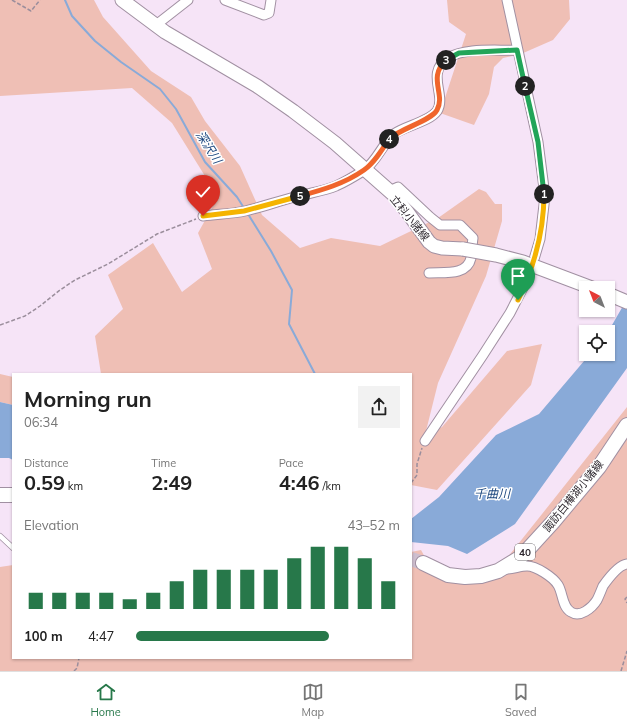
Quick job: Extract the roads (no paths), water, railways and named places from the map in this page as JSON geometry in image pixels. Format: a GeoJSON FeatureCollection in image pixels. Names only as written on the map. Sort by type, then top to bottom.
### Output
{"type":"FeatureCollection","features":[{"type":"Feature","properties":{"kind":"main road","name":"諏訪白樺湖小諸線"},"geometry":{"type":"LineString","coordinates":[[423,563],[448,575],[465,577],[481,576],[504,568],[521,557],[554,522],[599,467],[627,425]]}},
{"type":"Feature","properties":{"kind":"main road"},"geometry":{"type":"LineString","coordinates":[[0,495],[12,495]]}},
{"type":"Feature","properties":{"kind":"street","name":"立科小諸線"},"geometry":{"type":"LineString","coordinates":[[122,0],[165,32],[257,86],[335,144],[389,191],[408,212],[429,242],[434,246],[464,249],[496,255],[523,262],[579,283]]}},
{"type":"Feature","properties":{"kind":"street"},"geometry":{"type":"LineString","coordinates":[[225,0],[264,15],[269,13],[271,0]]}},
{"type":"Feature","properties":{"kind":"street"},"geometry":{"type":"LineString","coordinates":[[425,441],[510,313],[524,288],[540,239],[544,196],[538,142],[507,0]]}},
{"type":"Feature","properties":{"kind":"street"},"geometry":{"type":"LineString","coordinates":[[156,25],[183,1]]}},
{"type":"Feature","properties":{"kind":"street"},"geometry":{"type":"LineString","coordinates":[[203,216],[244,211],[336,186],[364,170],[380,154],[394,134],[425,119],[437,111],[440,102],[437,80],[438,71],[441,64],[448,58],[459,53],[470,51],[517,50]]}},
{"type":"Feature","properties":{"kind":"street"},"geometry":{"type":"LineString","coordinates":[[389,191],[398,187],[440,225],[460,225],[473,238],[471,258],[467,266],[460,271],[429,273]]}},
{"type":"Feature","properties":{"kind":"street"},"geometry":{"type":"LineString","coordinates":[[615,297],[627,302]]}},
{"type":"Feature","properties":{"kind":"street"},"geometry":{"type":"LineString","coordinates":[[504,568],[512,569],[528,566],[544,572],[558,584],[566,607],[571,613],[578,614],[585,612],[596,602],[604,586],[622,564],[627,564]]}},
{"type":"Feature","properties":{"kind":"lane"},"geometry":{"type":"LineString","coordinates":[[0,536],[12,547]]}},
{"type":"Feature","properties":{"kind":"water","name":"千曲川"},"geometry":{"type":"Polygon","coordinates":[[[627,299],[627,368],[515,524],[467,554],[448,546],[412,542],[412,518],[439,497],[496,435],[539,414],[584,361],[615,361],[615,325],[612,325],[627,299]]]}},
{"type":"Feature","properties":{"kind":"water"},"geometry":{"type":"Polygon","coordinates":[[[0,402],[12,405],[12,460],[0,458],[0,402]]]}},
{"type":"Feature","properties":{"kind":"waterway","name":"深沢川"},"geometry":{"type":"LineString","coordinates":[[65,0],[72,16],[95,41],[121,62],[160,89],[176,109],[205,162],[237,197],[244,208]]}},
{"type":"Feature","properties":{"kind":"waterway","name":"深沢川"},"geometry":{"type":"LineString","coordinates":[[248,214],[271,251],[292,290],[289,324],[314,373]]}},
{"type":"Feature","properties":{"kind":"tunnel"},"geometry":{"type":"LineString","coordinates":[[412,559],[423,563]]}}]}
